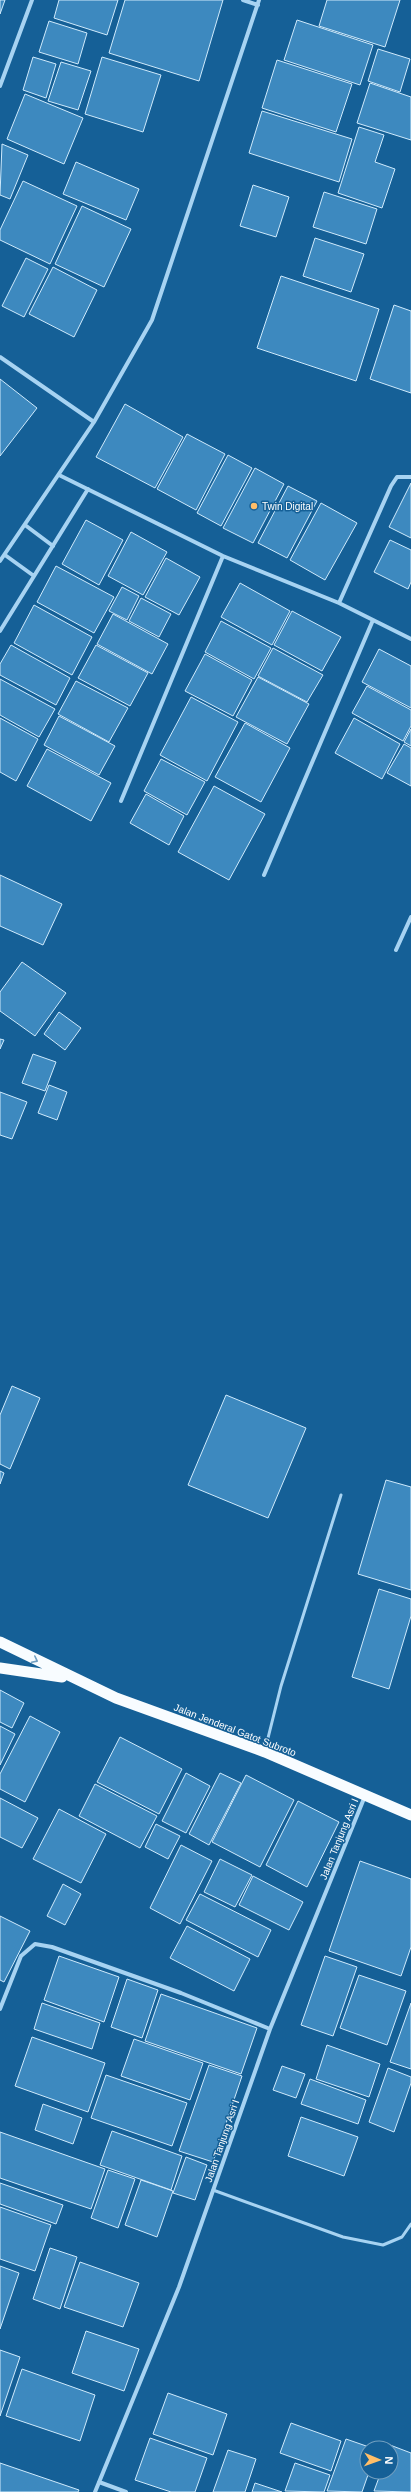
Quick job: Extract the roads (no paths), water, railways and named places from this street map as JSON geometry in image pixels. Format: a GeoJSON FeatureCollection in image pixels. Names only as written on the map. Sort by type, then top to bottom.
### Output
{"type":"FeatureCollection","features":[{"type":"Feature","properties":{"kind":"highway"},"geometry":{"type":"LineString","coordinates":[[0,1642],[72,1678]]}},
{"type":"Feature","properties":{"kind":"highway"},"geometry":{"type":"LineString","coordinates":[[0,1668],[72,1678]]}},
{"type":"Feature","properties":{"kind":"highway","name":"Jalan Jenderal Gatot Subroto"},"geometry":{"type":"LineString","coordinates":[[72,1678],[116,1698],[264,1752],[411,1815]]}},
{"type":"Feature","properties":{"kind":"street"},"geometry":{"type":"LineString","coordinates":[[0,86],[32,0]]}},
{"type":"Feature","properties":{"kind":"street"},"geometry":{"type":"LineString","coordinates":[[243,0],[258,6]]}},
{"type":"Feature","properties":{"kind":"street"},"geometry":{"type":"LineString","coordinates":[[0,561],[94,422],[152,320],[259,0]]}},
{"type":"Feature","properties":{"kind":"street"},"geometry":{"type":"LineString","coordinates":[[0,357],[94,422]]}},
{"type":"Feature","properties":{"kind":"street"},"geometry":{"type":"LineString","coordinates":[[59,475],[223,556],[339,603],[411,640]]}},
{"type":"Feature","properties":{"kind":"street"},"geometry":{"type":"LineString","coordinates":[[339,603],[391,486],[398,477],[411,477]]}},
{"type":"Feature","properties":{"kind":"street"},"geometry":{"type":"LineString","coordinates":[[0,631],[88,490]]}},
{"type":"Feature","properties":{"kind":"street"},"geometry":{"type":"LineString","coordinates":[[25,525],[53,546]]}},
{"type":"Feature","properties":{"kind":"street"},"geometry":{"type":"LineString","coordinates":[[5,555],[34,576]]}},
{"type":"Feature","properties":{"kind":"street"},"geometry":{"type":"LineString","coordinates":[[122,802],[223,556]]}},
{"type":"Feature","properties":{"kind":"street"},"geometry":{"type":"LineString","coordinates":[[264,875],[373,620]]}},
{"type":"Feature","properties":{"kind":"street"},"geometry":{"type":"LineString","coordinates":[[396,950],[411,917]]}},
{"type":"Feature","properties":{"kind":"street","name":"Jalan Tanjung Asri I"},"geometry":{"type":"LineString","coordinates":[[95,2492],[178,2287],[270,2029],[364,1796]]}},
{"type":"Feature","properties":{"kind":"street"},"geometry":{"type":"LineString","coordinates":[[0,2009],[21,1956],[35,1944],[52,1946],[181,1992],[270,2029]]}},
{"type":"Feature","properties":{"kind":"street"},"geometry":{"type":"LineString","coordinates":[[99,2482],[126,2492]]}},
{"type":"Feature","properties":{"kind":"lane"},"geometry":{"type":"LineString","coordinates":[[264,1752],[280,1686],[341,1495]]}},
{"type":"Feature","properties":{"kind":"lane"},"geometry":{"type":"LineString","coordinates":[[213,2190],[343,2238],[383,2244],[402,2237],[411,2224]]}},
{"type":"Feature","properties":{"kind":"place","name":"Twin Digital"},"geometry":{"type":"Point","coordinates":[254,506]}}]}
